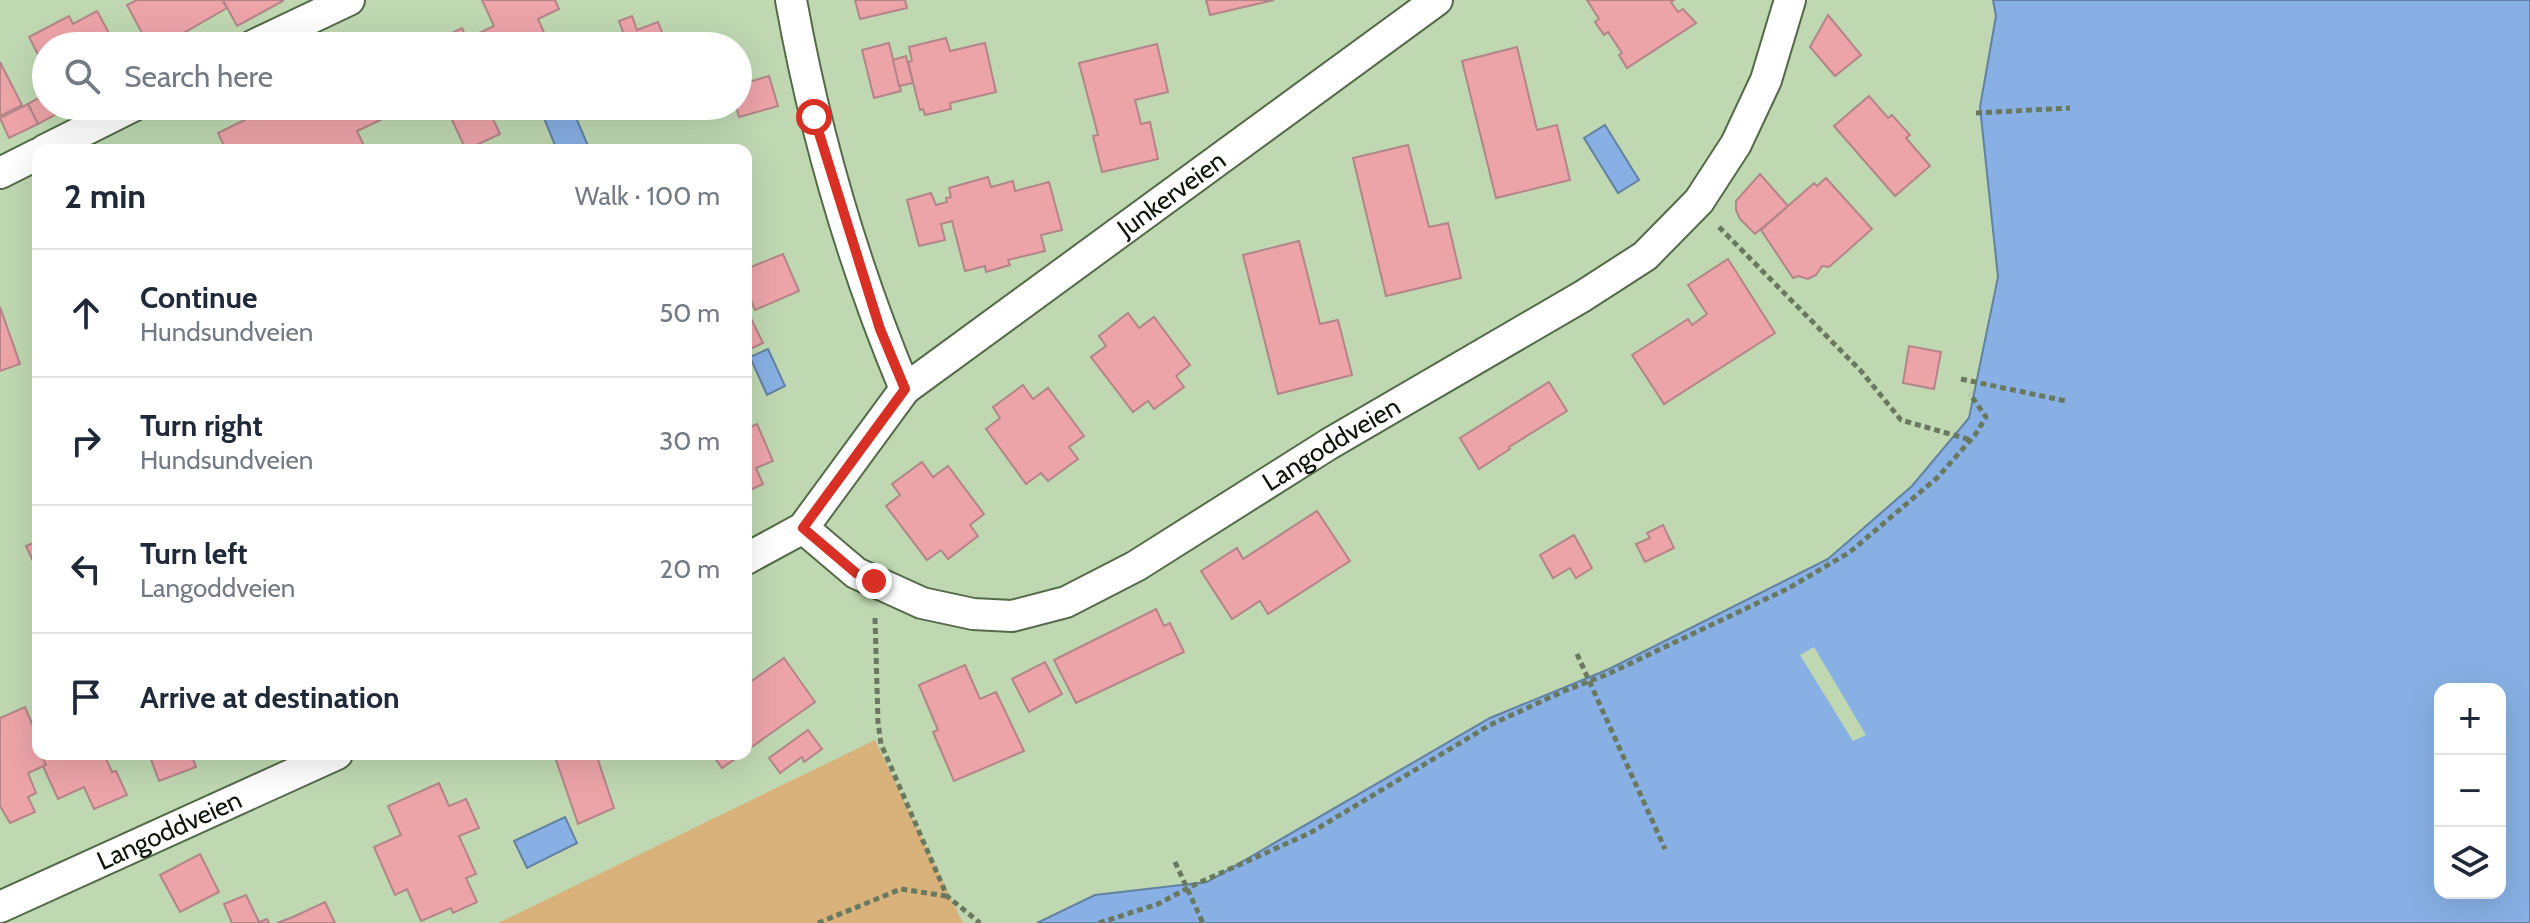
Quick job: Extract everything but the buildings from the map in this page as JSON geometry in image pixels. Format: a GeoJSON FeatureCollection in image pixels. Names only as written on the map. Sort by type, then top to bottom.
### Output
{"type":"FeatureCollection","features":[{"type":"Feature","properties":{"kind":"street"},"geometry":{"type":"LineString","coordinates":[[282,32],[349,0]]}},
{"type":"Feature","properties":{"kind":"street"},"geometry":{"type":"LineString","coordinates":[[791,0],[814,117],[880,329],[905,389]]}},
{"type":"Feature","properties":{"kind":"street","name":"Junkerveien"},"geometry":{"type":"LineString","coordinates":[[803,528],[905,389],[1437,0]]}},
{"type":"Feature","properties":{"kind":"street","name":"Langoddveien"},"geometry":{"type":"LineString","coordinates":[[803,528],[856,573],[922,603],[973,614],[1012,616],[1066,602],[1136,566],[1329,444],[1583,296],[1645,256],[1699,201],[1736,144],[1766,80],[1790,0]]}},
{"type":"Feature","properties":{"kind":"street"},"geometry":{"type":"LineString","coordinates":[[57,144],[105,120]]}},
{"type":"Feature","properties":{"kind":"street"},"geometry":{"type":"LineString","coordinates":[[0,173],[32,157]]}},
{"type":"Feature","properties":{"kind":"street"},"geometry":{"type":"LineString","coordinates":[[752,556],[803,528]]}},
{"type":"Feature","properties":{"kind":"street","name":"Langoddveien"},"geometry":{"type":"LineString","coordinates":[[0,907],[324,760]]}},
{"type":"Feature","properties":{"kind":"path"},"geometry":{"type":"LineString","coordinates":[[1976,113],[2070,108]]}},
{"type":"Feature","properties":{"kind":"path"},"geometry":{"type":"LineString","coordinates":[[1699,201],[1712,219],[1861,371],[1901,420],[1971,440]]}},
{"type":"Feature","properties":{"kind":"path"},"geometry":{"type":"LineString","coordinates":[[1961,379],[2066,401]]}},
{"type":"Feature","properties":{"kind":"path"},"geometry":{"type":"LineString","coordinates":[[1099,923],[1158,904],[1310,833],[1490,725],[1608,674],[1789,588],[1850,552],[1938,477],[1971,440],[1986,417],[1970,394]]}},
{"type":"Feature","properties":{"kind":"path"},"geometry":{"type":"LineString","coordinates":[[874,581],[881,744],[947,896],[980,923]]}},
{"type":"Feature","properties":{"kind":"path"},"geometry":{"type":"LineString","coordinates":[[1577,654],[1665,849]]}},
{"type":"Feature","properties":{"kind":"path"},"geometry":{"type":"LineString","coordinates":[[1175,862],[1203,923]]}},
{"type":"Feature","properties":{"kind":"path"},"geometry":{"type":"LineString","coordinates":[[818,923],[901,889],[947,896]]}},
{"type":"Feature","properties":{"kind":"shaded area"},"geometry":{"type":"Polygon","coordinates":[[[875,740],[963,923],[498,923],[875,740]]]}},
{"type":"Feature","properties":{"kind":"water"},"geometry":{"type":"Polygon","coordinates":[[[1993,0],[2530,0],[2530,923],[1037,923],[1095,895],[1207,882],[1490,718],[1609,669],[1828,559],[1912,486],[1969,418],[1998,277],[1980,107],[1996,16],[1993,0]]]}},
{"type":"Feature","properties":{"kind":"water"},"geometry":{"type":"Polygon","coordinates":[[[545,120],[577,120],[587,144],[555,144],[545,120]]]}},
{"type":"Feature","properties":{"kind":"water"},"geometry":{"type":"Polygon","coordinates":[[[1605,125],[1639,180],[1618,193],[1584,138],[1605,125]]]}},
{"type":"Feature","properties":{"kind":"water"},"geometry":{"type":"Polygon","coordinates":[[[768,349],[785,386],[767,395],[752,356],[768,349]]]}},
{"type":"Feature","properties":{"kind":"water"},"geometry":{"type":"Polygon","coordinates":[[[565,817],[577,843],[527,868],[514,841],[565,817]]]}},
{"type":"Feature","properties":{"kind":"pier"},"geometry":{"type":"Polygon","coordinates":[[[1814,647],[1866,735],[1853,741],[1800,655],[1814,647]]]}},
{"type":"Feature","properties":{"kind":"route"},"geometry":{"type":"LineString","coordinates":[[814,117],[880,329],[905,389],[803,528],[856,573],[874,581]]}}]}
